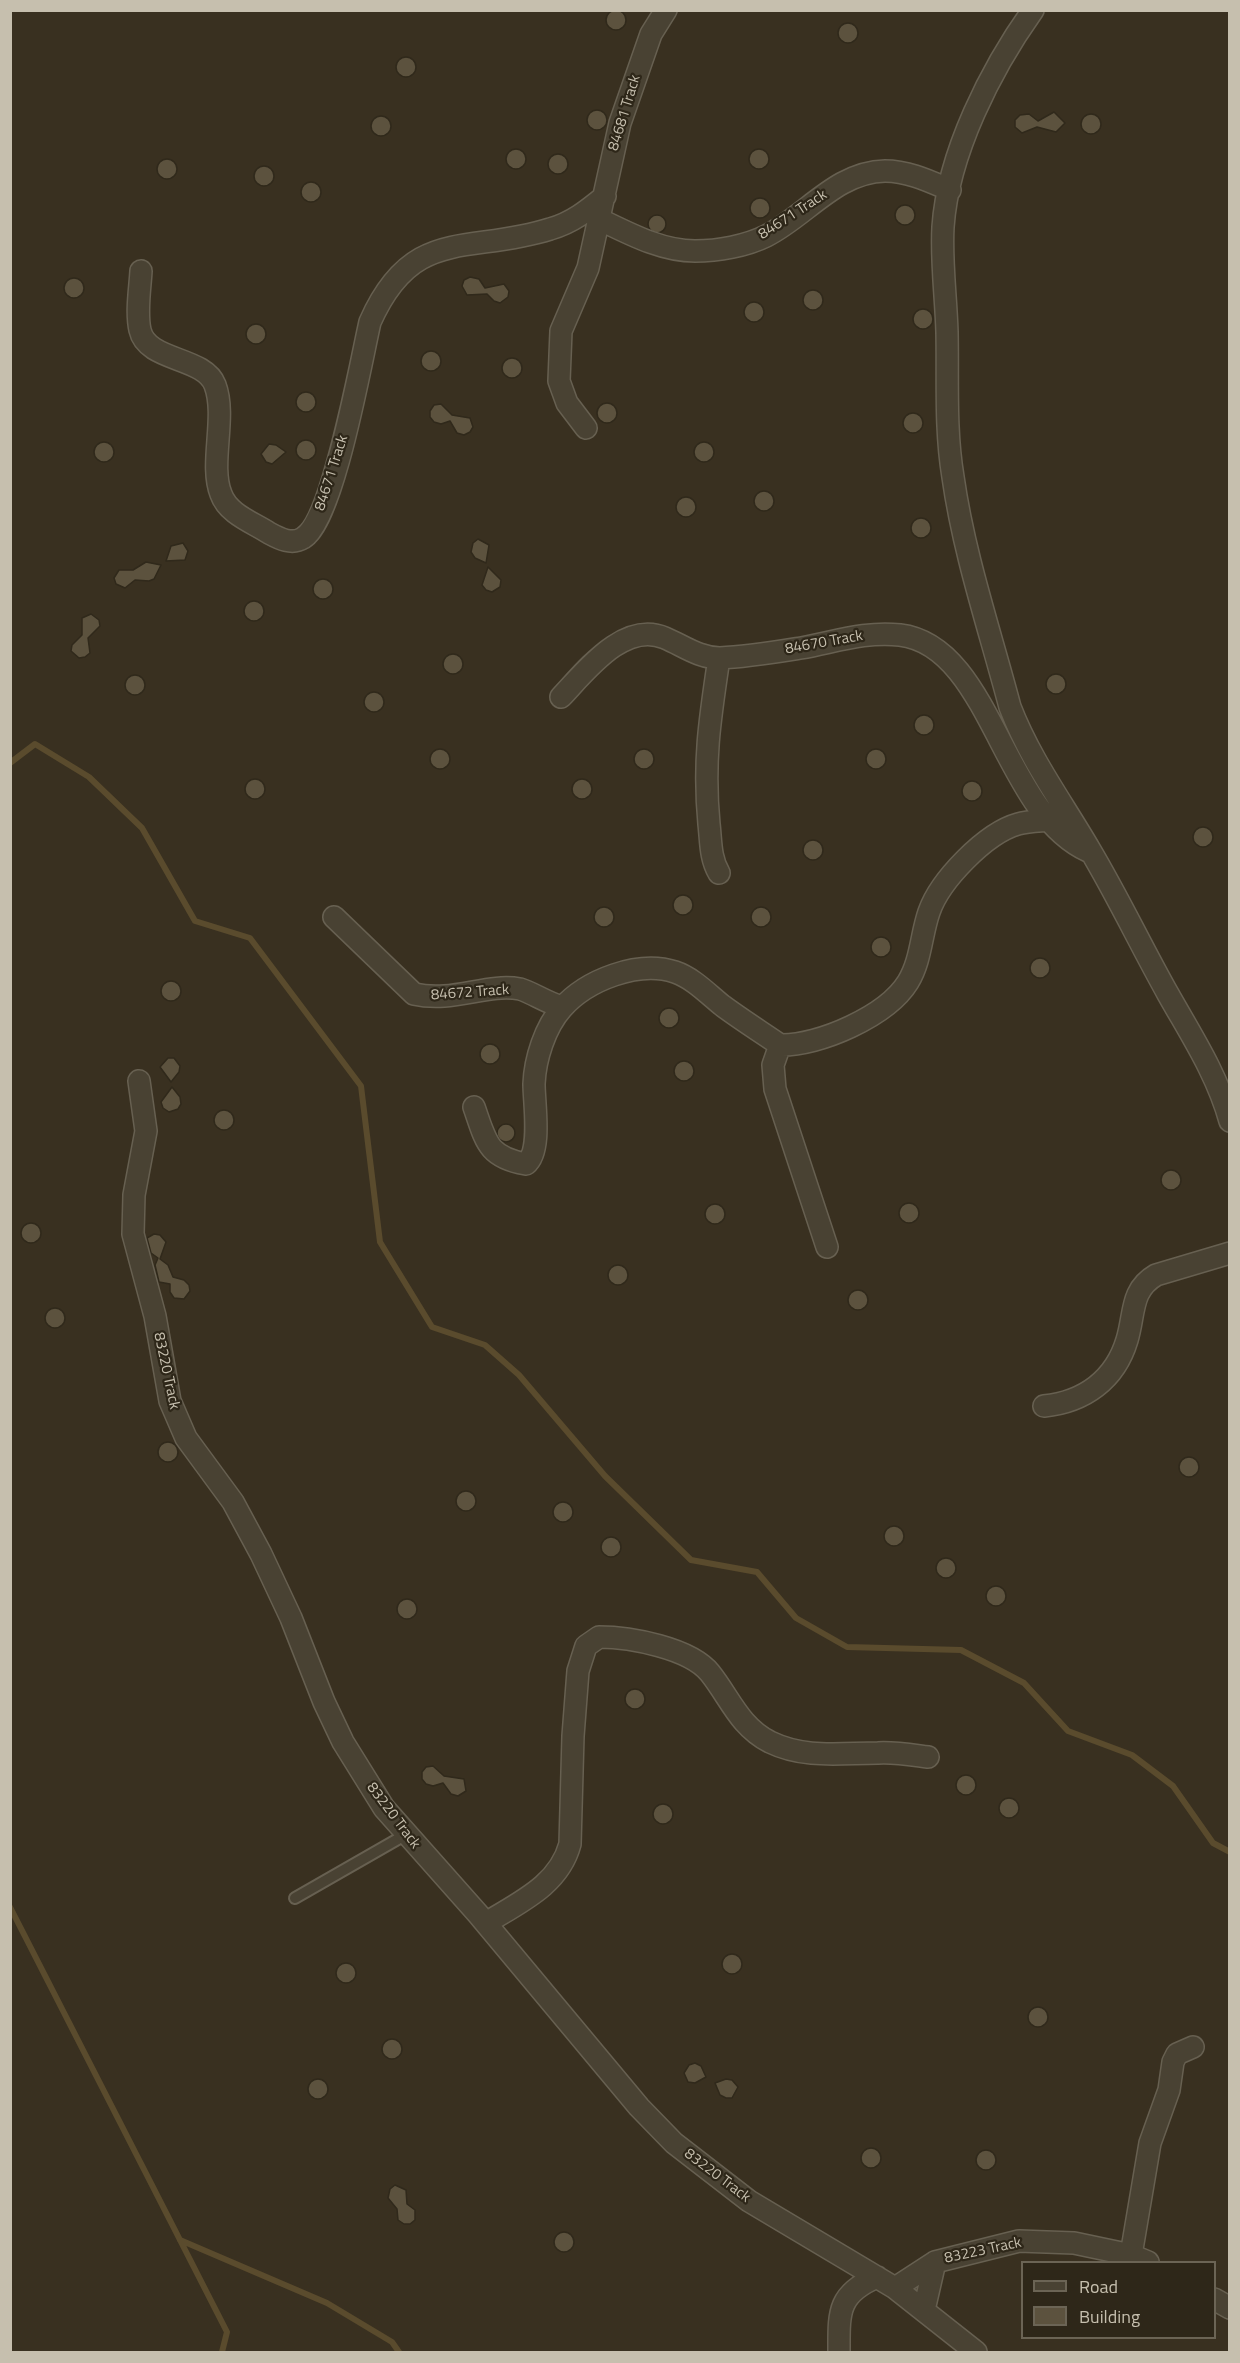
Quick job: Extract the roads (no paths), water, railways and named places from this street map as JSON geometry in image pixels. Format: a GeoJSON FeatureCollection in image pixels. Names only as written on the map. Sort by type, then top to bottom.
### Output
{"type":"FeatureCollection","features":[{"type":"Feature","properties":{"kind":"street","name":"84681 Track"},"geometry":{"type":"LineString","coordinates":[[586,428],[563,394],[559,381],[558,357],[564,322],[588,268],[601,220],[609,166],[624,113],[651,34],[666,10]]}},
{"type":"Feature","properties":{"kind":"street"},"geometry":{"type":"LineString","coordinates":[[1034,10],[1005,51],[964,139],[945,211],[943,246],[948,443],[962,528],[1010,707],[1020,733],[1033,759],[1092,852],[1128,923],[1218,1082],[1230,1120]]}},
{"type":"Feature","properties":{"kind":"street","name":"84671 Track"},"geometry":{"type":"LineString","coordinates":[[601,220],[666,247],[693,251],[714,250],[766,236],[822,196],[863,174],[898,172],[914,175],[950,190]]}},
{"type":"Feature","properties":{"kind":"street","name":"84671 Track"},"geometry":{"type":"LineString","coordinates":[[141,271],[139,328],[145,340],[206,374],[215,386],[219,434],[218,482],[225,503],[232,511],[278,537],[296,541],[304,538],[316,521],[344,440],[370,322],[378,304],[401,273],[430,252],[445,247],[526,236],[552,229],[571,221],[605,196]]}},
{"type":"Feature","properties":{"kind":"street","name":"84670 Track"},"geometry":{"type":"LineString","coordinates":[[561,697],[604,654],[624,641],[640,635],[663,637],[693,653],[719,658],[801,648],[856,635],[879,634],[920,640],[948,661],[965,682],[993,725],[1018,779],[1050,820],[1072,842],[1092,852]]}},
{"type":"Feature","properties":{"kind":"street"},"geometry":{"type":"LineString","coordinates":[[719,658],[708,735],[705,786],[712,850],[719,873]]}},
{"type":"Feature","properties":{"kind":"street"},"geometry":{"type":"LineString","coordinates":[[474,1107],[487,1143],[492,1150],[507,1160],[526,1164],[529,1162],[535,1152],[534,1082],[544,1040],[562,1007],[598,982],[620,972],[650,968],[677,972],[780,1045],[811,1042],[855,1023],[896,996],[914,969],[930,910],[951,876],[986,841],[1003,830],[1018,824],[1050,820]]}},
{"type":"Feature","properties":{"kind":"street","name":"84672 Track"},"geometry":{"type":"LineString","coordinates":[[334,917],[414,994],[431,998],[450,998],[479,991],[519,989],[546,1003],[562,1007]]}},
{"type":"Feature","properties":{"kind":"street"},"geometry":{"type":"LineString","coordinates":[[780,1045],[773,1065],[775,1089],[827,1247]]}},
{"type":"Feature","properties":{"kind":"street","name":"83220 Track"},"geometry":{"type":"LineString","coordinates":[[139,1081],[146,1131],[134,1195],[133,1234],[155,1316],[170,1401],[186,1438],[233,1502],[261,1554],[344,1742],[384,1808],[405,1835],[486,1923],[639,2107],[674,2143],[749,2201],[886,2283],[976,2352]]}},
{"type":"Feature","properties":{"kind":"street"},"geometry":{"type":"LineString","coordinates":[[1044,1406],[1076,1400],[1089,1393],[1110,1370],[1123,1351],[1137,1293],[1147,1280],[1156,1275],[1230,1253]]}},
{"type":"Feature","properties":{"kind":"street"},"geometry":{"type":"LineString","coordinates":[[486,1923],[549,1881],[567,1857],[570,1844],[573,1736],[578,1671],[586,1646],[599,1637],[664,1648],[690,1658],[708,1671],[745,1724],[760,1737],[784,1748],[818,1755],[885,1753],[928,1757]]}},
{"type":"Feature","properties":{"kind":"street"},"geometry":{"type":"LineString","coordinates":[[1140,2259],[1150,2143],[1169,2090],[1173,2062],[1177,2054],[1193,2047]]}},
{"type":"Feature","properties":{"kind":"street","name":"83223 Track"},"geometry":{"type":"LineString","coordinates":[[839,2352],[841,2312],[845,2299],[856,2288],[886,2283],[935,2262],[1019,2241],[1074,2243],[1140,2259]]}},
{"type":"Feature","properties":{"kind":"street"},"geometry":{"type":"LineString","coordinates":[[924,2310],[935,2262]]}},
{"type":"Feature","properties":{"kind":"street"},"geometry":{"type":"LineString","coordinates":[[1216,2301],[1230,2308]]}},
{"type":"Feature","properties":{"kind":"lane"},"geometry":{"type":"LineString","coordinates":[[295,1898],[405,1835]]}},
{"type":"Feature","properties":{"kind":"waterway"},"geometry":{"type":"LineString","coordinates":[[10,763],[35,744],[89,777],[142,828],[195,921],[250,938],[361,1086],[380,1242],[432,1327],[485,1345],[519,1375],[605,1476],[691,1560],[757,1572],[796,1618],[847,1647],[961,1650],[1024,1683],[1068,1731],[1132,1755],[1173,1786],[1213,1843],[1230,1852]]}},
{"type":"Feature","properties":{"kind":"waterway"},"geometry":{"type":"LineString","coordinates":[[10,1907],[227,2332],[222,2352]]}},
{"type":"Feature","properties":{"kind":"waterway"},"geometry":{"type":"LineString","coordinates":[[180,2240],[327,2303],[392,2342],[399,2352]]}}]}
